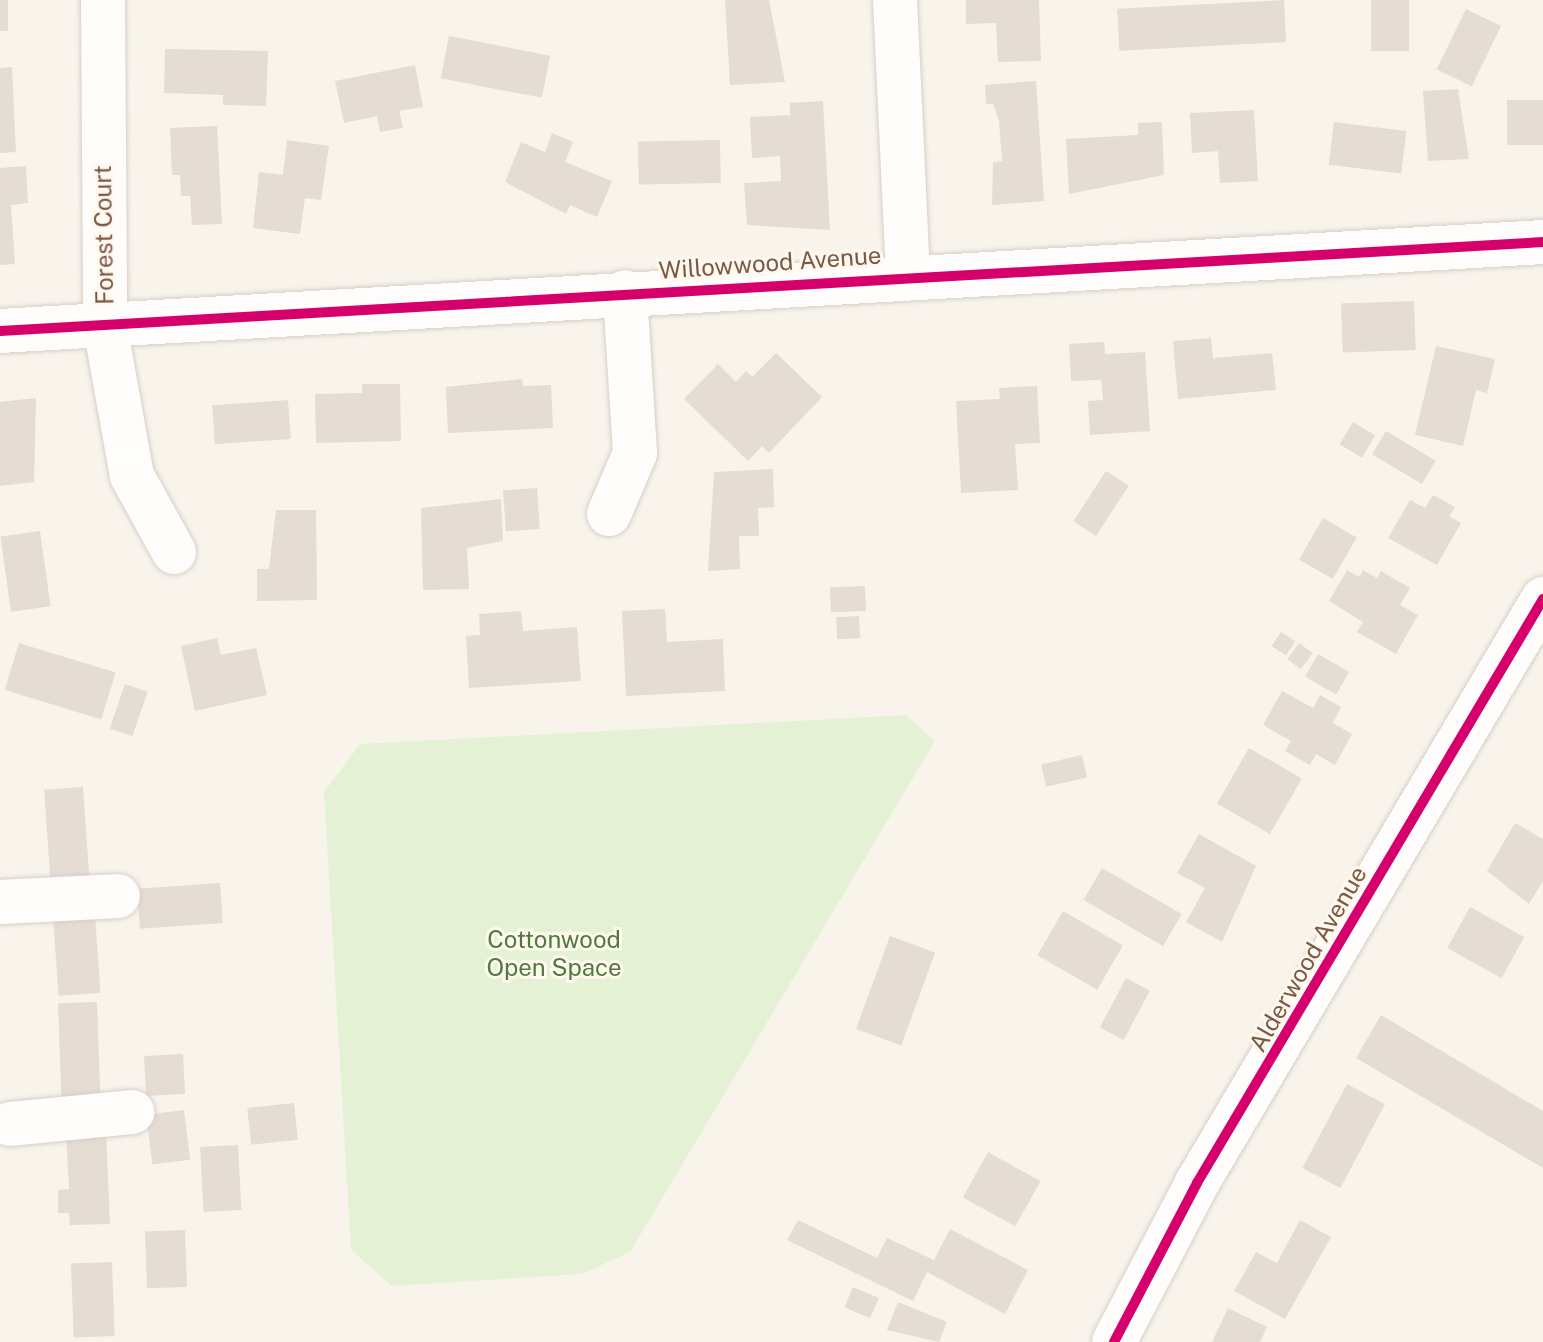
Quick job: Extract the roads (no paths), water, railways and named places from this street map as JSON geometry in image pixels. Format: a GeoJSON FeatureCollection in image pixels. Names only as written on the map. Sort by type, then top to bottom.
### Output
{"type":"FeatureCollection","features":[{"type":"Feature","properties":{"kind":"street","name":"Forest Court"},"geometry":{"type":"LineString","coordinates":[[103,0],[105,326],[132,476],[174,552]]}},
{"type":"Feature","properties":{"kind":"street"},"geometry":{"type":"LineString","coordinates":[[895,0],[908,275]]}},
{"type":"Feature","properties":{"kind":"street","name":"Willowwood Avenue"},"geometry":{"type":"LineString","coordinates":[[0,331],[908,275],[1543,242]]}},
{"type":"Feature","properties":{"kind":"street"},"geometry":{"type":"LineString","coordinates":[[609,514],[635,453],[625,292]]}},
{"type":"Feature","properties":{"kind":"street","name":"Alderwood Avenue"},"geometry":{"type":"LineString","coordinates":[[1114,1342],[1197,1183],[1543,599]]}},
{"type":"Feature","properties":{"kind":"street"},"geometry":{"type":"LineString","coordinates":[[0,902],[118,896]]}},
{"type":"Feature","properties":{"kind":"street"},"geometry":{"type":"LineString","coordinates":[[3,1124],[132,1112]]}},
{"type":"Feature","properties":{"kind":"park label","name":"Cottonwood Open Space"},"geometry":{"type":"Point","coordinates":[554,954]}}]}
